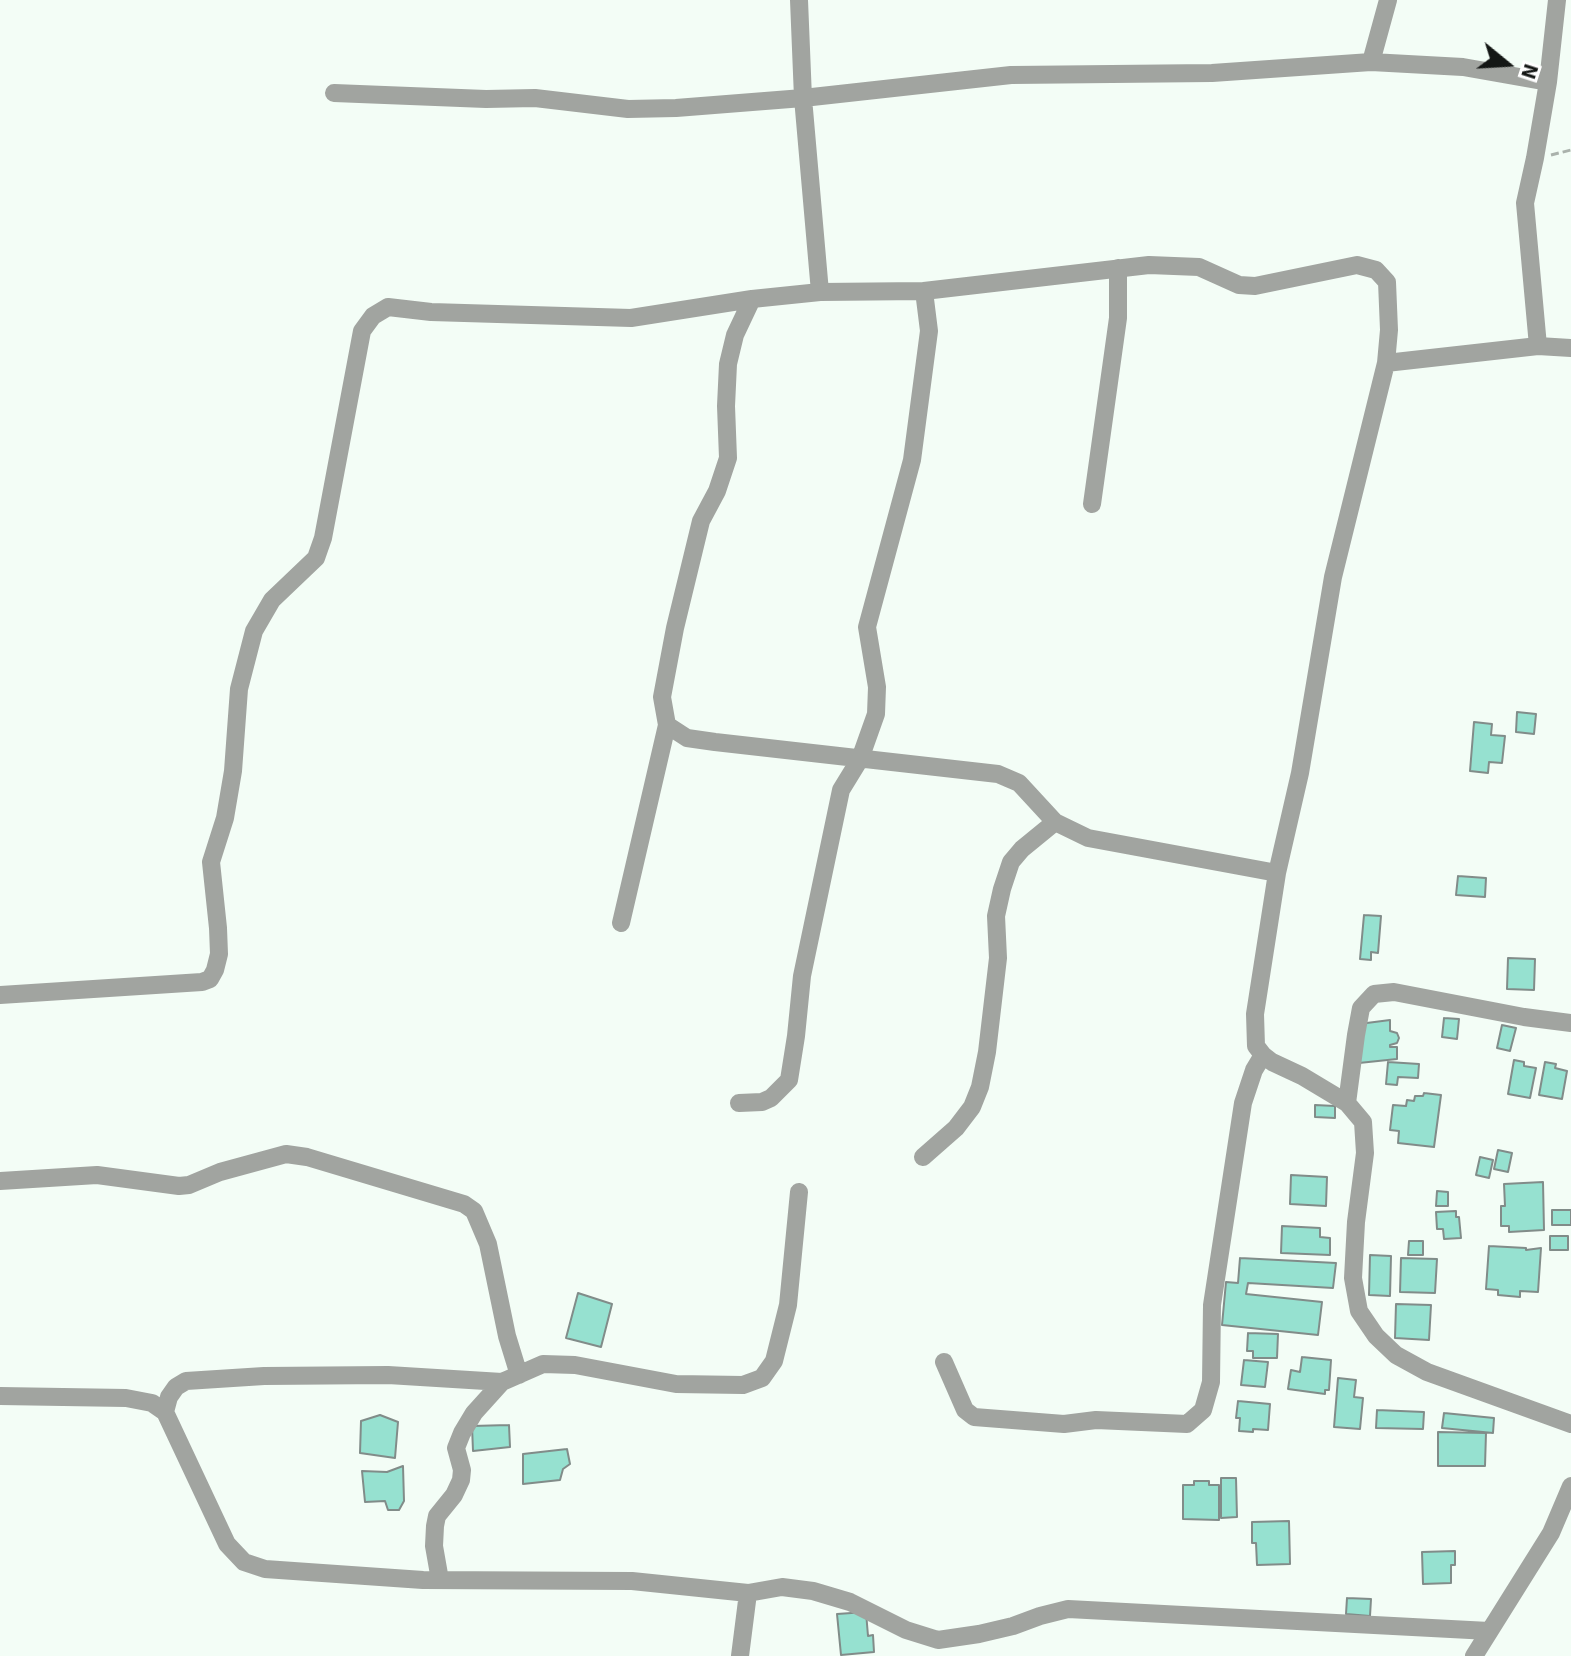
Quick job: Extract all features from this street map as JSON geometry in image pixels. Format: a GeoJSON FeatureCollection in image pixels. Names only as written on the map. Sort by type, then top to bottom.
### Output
{"type":"FeatureCollection","features":[{"type":"Feature","properties":{"kind":"street"},"geometry":{"type":"LineString","coordinates":[[799,0],[803,98],[820,292]]}},
{"type":"Feature","properties":{"kind":"street"},"geometry":{"type":"LineString","coordinates":[[1371,62],[1388,0]]}},
{"type":"Feature","properties":{"kind":"street"},"geometry":{"type":"LineString","coordinates":[[1538,346],[1525,203],[1548,82],[1557,0]]}},
{"type":"Feature","properties":{"kind":"street"},"geometry":{"type":"LineString","coordinates":[[334,93],[535,98],[628,109],[676,108],[803,98],[1011,75],[1212,73],[1371,62],[1463,67],[1548,82]]}},
{"type":"Feature","properties":{"kind":"street"},"geometry":{"type":"LineString","coordinates":[[0,995],[210,979],[219,954],[211,862],[225,818],[233,771],[239,689],[254,631],[272,600],[316,558],[323,538],[362,331],[373,316],[388,307],[431,312],[631,318],[820,292],[924,291],[1149,265],[1199,267],[1239,285],[1255,286],[1357,265],[1376,270],[1387,282],[1389,330],[1386,363],[1333,577],[1300,773],[1277,873],[1255,1014],[1256,1046],[1272,1062],[1347,1103],[1363,1122],[1365,1153],[1353,1278],[1359,1311],[1376,1336],[1396,1355],[1427,1372],[1571,1424]]}},
{"type":"Feature","properties":{"kind":"street"},"geometry":{"type":"LineString","coordinates":[[1092,504],[1118,318],[1118,268]]}},
{"type":"Feature","properties":{"kind":"street"},"geometry":{"type":"LineString","coordinates":[[739,1103],[762,1102],[771,1098],[789,1080],[802,976],[841,790],[860,759],[876,714],[877,687],[867,627],[912,460],[929,331],[924,291]]}},
{"type":"Feature","properties":{"kind":"street"},"geometry":{"type":"LineString","coordinates":[[621,923],[667,725],[662,697],[675,628],[701,521],[717,491],[728,458],[728,364],[735,335],[752,299]]}},
{"type":"Feature","properties":{"kind":"street"},"geometry":{"type":"LineString","coordinates":[[1386,363],[1538,346],[1571,348]]}},
{"type":"Feature","properties":{"kind":"street"},"geometry":{"type":"LineString","coordinates":[[667,725],[687,738],[998,774],[1019,783],[1055,822],[1088,838],[1277,873]]}},
{"type":"Feature","properties":{"kind":"street"},"geometry":{"type":"LineString","coordinates":[[923,1157],[945,1139],[972,1107],[980,1087],[998,958],[996,916],[1002,889],[1011,862],[1055,822]]}},
{"type":"Feature","properties":{"kind":"street"},"geometry":{"type":"LineString","coordinates":[[1347,1103],[1361,1008],[1374,994],[1394,992],[1571,1023]]}},
{"type":"Feature","properties":{"kind":"street"},"geometry":{"type":"LineString","coordinates":[[944,1362],[965,1410],[974,1417],[1064,1424],[1096,1420],[1187,1424],[1203,1410],[1211,1382],[1212,1305],[1243,1103],[1254,1070],[1263,1055]]}},
{"type":"Feature","properties":{"kind":"street"},"geometry":{"type":"LineString","coordinates":[[0,1181],[97,1175],[179,1186],[286,1154],[307,1157],[464,1204],[474,1211],[488,1244],[507,1336],[510,1378]]}},
{"type":"Feature","properties":{"kind":"street"},"geometry":{"type":"LineString","coordinates":[[440,1580],[434,1546],[435,1526],[437,1516],[454,1495],[461,1480],[462,1470],[456,1448],[474,1413],[510,1378],[543,1364],[589,1367],[676,1384],[743,1385],[762,1378],[774,1361],[788,1305],[799,1192]]}},
{"type":"Feature","properties":{"kind":"street"},"geometry":{"type":"LineString","coordinates":[[165,1412],[169,1397],[176,1387],[186,1381],[264,1376],[510,1378]]}},
{"type":"Feature","properties":{"kind":"street"},"geometry":{"type":"LineString","coordinates":[[0,1396],[126,1398],[152,1403],[165,1412],[227,1544],[244,1562],[265,1569],[440,1580],[632,1581],[748,1593],[782,1587],[813,1591],[850,1602],[937,1648],[1068,1609],[1489,1631]]}},
{"type":"Feature","properties":{"kind":"street"},"geometry":{"type":"LineString","coordinates":[[1474,1656],[1551,1533],[1571,1486]]}},
{"type":"Feature","properties":{"kind":"street"},"geometry":{"type":"LineString","coordinates":[[740,1656],[748,1593]]}},
{"type":"Feature","properties":{"kind":"building"},"geometry":{"type":"Polygon","coordinates":[[[1517,712],[1536,714],[1534,734],[1516,732],[1517,712]]]}},
{"type":"Feature","properties":{"kind":"building"},"geometry":{"type":"Polygon","coordinates":[[[1474,722],[1492,724],[1491,735],[1505,736],[1502,763],[1489,762],[1488,773],[1470,771],[1474,722]]]}},
{"type":"Feature","properties":{"kind":"building"},"geometry":{"type":"Polygon","coordinates":[[[1458,876],[1486,878],[1485,897],[1456,895],[1458,876]]]}},
{"type":"Feature","properties":{"kind":"building"},"geometry":{"type":"Polygon","coordinates":[[[1364,915],[1381,916],[1378,953],[1371,952],[1371,960],[1360,959],[1364,915]]]}},
{"type":"Feature","properties":{"kind":"building"},"geometry":{"type":"Polygon","coordinates":[[[1508,958],[1535,959],[1534,990],[1507,989],[1508,958]]]}},
{"type":"Feature","properties":{"kind":"building"},"geometry":{"type":"Polygon","coordinates":[[[1444,1018],[1459,1019],[1457,1039],[1442,1037],[1444,1018]]]}},
{"type":"Feature","properties":{"kind":"building"},"geometry":{"type":"Polygon","coordinates":[[[1390,1020],[1390,1031],[1397,1033],[1399,1038],[1397,1043],[1390,1045],[1397,1047],[1397,1059],[1359,1063],[1359,1024],[1390,1020]]]}},
{"type":"Feature","properties":{"kind":"building"},"geometry":{"type":"Polygon","coordinates":[[[1502,1025],[1516,1028],[1510,1051],[1497,1048],[1502,1025]]]}},
{"type":"Feature","properties":{"kind":"building"},"geometry":{"type":"Polygon","coordinates":[[[1514,1060],[1536,1068],[1530,1098],[1508,1094],[1514,1060]]]}},
{"type":"Feature","properties":{"kind":"building"},"geometry":{"type":"Polygon","coordinates":[[[1388,1062],[1419,1064],[1418,1078],[1398,1077],[1397,1085],[1386,1084],[1388,1062]]]}},
{"type":"Feature","properties":{"kind":"building"},"geometry":{"type":"Polygon","coordinates":[[[1545,1062],[1567,1071],[1562,1099],[1539,1095],[1545,1062]]]}},
{"type":"Feature","properties":{"kind":"building"},"geometry":{"type":"Polygon","coordinates":[[[1424,1093],[1441,1095],[1434,1147],[1398,1143],[1399,1131],[1390,1130],[1393,1105],[1406,1106],[1407,1100],[1414,1101],[1415,1096],[1423,1096],[1424,1093]]]}},
{"type":"Feature","properties":{"kind":"building"},"geometry":{"type":"Polygon","coordinates":[[[1315,1105],[1335,1106],[1335,1118],[1315,1117],[1315,1105]]]}},
{"type":"Feature","properties":{"kind":"building"},"geometry":{"type":"Polygon","coordinates":[[[1498,1150],[1512,1153],[1508,1172],[1494,1169],[1498,1150]]]}},
{"type":"Feature","properties":{"kind":"building"},"geometry":{"type":"Polygon","coordinates":[[[1480,1157],[1493,1160],[1489,1178],[1476,1175],[1480,1157]]]}},
{"type":"Feature","properties":{"kind":"building"},"geometry":{"type":"Polygon","coordinates":[[[1291,1175],[1327,1177],[1326,1206],[1290,1204],[1291,1175]]]}},
{"type":"Feature","properties":{"kind":"building"},"geometry":{"type":"Polygon","coordinates":[[[1543,1182],[1544,1230],[1509,1232],[1509,1226],[1501,1226],[1501,1206],[1505,1206],[1504,1184],[1543,1182]]]}},
{"type":"Feature","properties":{"kind":"building"},"geometry":{"type":"Polygon","coordinates":[[[1437,1191],[1448,1192],[1448,1206],[1436,1206],[1437,1191]]]}},
{"type":"Feature","properties":{"kind":"building"},"geometry":{"type":"Polygon","coordinates":[[[1552,1210],[1571,1210],[1571,1225],[1552,1225],[1552,1210]]]}},
{"type":"Feature","properties":{"kind":"building"},"geometry":{"type":"Polygon","coordinates":[[[1456,1211],[1461,1238],[1444,1239],[1443,1229],[1437,1229],[1436,1212],[1456,1211]]]}},
{"type":"Feature","properties":{"kind":"building"},"geometry":{"type":"Polygon","coordinates":[[[1282,1226],[1320,1228],[1320,1237],[1330,1238],[1330,1255],[1281,1253],[1282,1226]]]}},
{"type":"Feature","properties":{"kind":"building"},"geometry":{"type":"Polygon","coordinates":[[[1550,1236],[1568,1236],[1568,1250],[1550,1250],[1550,1236]]]}},
{"type":"Feature","properties":{"kind":"building"},"geometry":{"type":"Polygon","coordinates":[[[1409,1241],[1423,1241],[1423,1255],[1408,1255],[1409,1241]]]}},
{"type":"Feature","properties":{"kind":"building"},"geometry":{"type":"Polygon","coordinates":[[[1489,1246],[1526,1250],[1541,1248],[1538,1292],[1520,1291],[1520,1297],[1498,1295],[1498,1290],[1486,1289],[1489,1246]]]}},
{"type":"Feature","properties":{"kind":"building"},"geometry":{"type":"Polygon","coordinates":[[[1370,1255],[1391,1256],[1390,1296],[1369,1295],[1370,1255]]]}},
{"type":"Feature","properties":{"kind":"building"},"geometry":{"type":"Polygon","coordinates":[[[1240,1258],[1336,1263],[1333,1288],[1248,1283],[1246,1294],[1322,1302],[1318,1335],[1222,1325],[1226,1282],[1238,1283],[1240,1258]]]}},
{"type":"Feature","properties":{"kind":"building"},"geometry":{"type":"Polygon","coordinates":[[[1401,1258],[1437,1259],[1435,1293],[1400,1292],[1401,1258]]]}},
{"type":"Feature","properties":{"kind":"building"},"geometry":{"type":"Polygon","coordinates":[[[578,1293],[612,1304],[601,1347],[566,1338],[578,1293]]]}},
{"type":"Feature","properties":{"kind":"building"},"geometry":{"type":"Polygon","coordinates":[[[1396,1304],[1431,1305],[1429,1340],[1395,1338],[1396,1304]]]}},
{"type":"Feature","properties":{"kind":"building"},"geometry":{"type":"Polygon","coordinates":[[[1248,1333],[1278,1334],[1277,1358],[1253,1358],[1253,1351],[1247,1351],[1248,1333]]]}},
{"type":"Feature","properties":{"kind":"building"},"geometry":{"type":"Polygon","coordinates":[[[1302,1357],[1331,1360],[1329,1390],[1325,1390],[1325,1394],[1288,1389],[1291,1370],[1300,1372],[1302,1357]]]}},
{"type":"Feature","properties":{"kind":"building"},"geometry":{"type":"Polygon","coordinates":[[[1244,1360],[1268,1362],[1265,1387],[1241,1385],[1244,1360]]]}},
{"type":"Feature","properties":{"kind":"building"},"geometry":{"type":"Polygon","coordinates":[[[1338,1378],[1356,1380],[1354,1397],[1363,1398],[1360,1429],[1334,1427],[1338,1378]]]}},
{"type":"Feature","properties":{"kind":"building"},"geometry":{"type":"Polygon","coordinates":[[[1238,1401],[1270,1404],[1268,1430],[1239,1431],[1240,1418],[1236,1418],[1238,1401]]]}},
{"type":"Feature","properties":{"kind":"building"},"geometry":{"type":"Polygon","coordinates":[[[1377,1410],[1424,1412],[1423,1429],[1376,1428],[1377,1410]]]}},
{"type":"Feature","properties":{"kind":"building"},"geometry":{"type":"Polygon","coordinates":[[[1444,1413],[1494,1418],[1493,1433],[1442,1428],[1444,1413]]]}},
{"type":"Feature","properties":{"kind":"building"},"geometry":{"type":"Polygon","coordinates":[[[380,1415],[398,1422],[395,1458],[360,1453],[361,1421],[380,1415]]]}},
{"type":"Feature","properties":{"kind":"building"},"geometry":{"type":"Polygon","coordinates":[[[509,1425],[510,1447],[473,1451],[472,1426],[509,1425]]]}},
{"type":"Feature","properties":{"kind":"building"},"geometry":{"type":"Polygon","coordinates":[[[1438,1432],[1486,1433],[1485,1466],[1438,1466],[1438,1432]]]}},
{"type":"Feature","properties":{"kind":"building"},"geometry":{"type":"Polygon","coordinates":[[[567,1449],[570,1464],[563,1469],[560,1480],[523,1484],[523,1454],[567,1449]]]}},
{"type":"Feature","properties":{"kind":"building"},"geometry":{"type":"Polygon","coordinates":[[[403,1466],[404,1501],[399,1510],[388,1510],[385,1501],[365,1502],[362,1471],[387,1472],[403,1466]]]}},
{"type":"Feature","properties":{"kind":"building"},"geometry":{"type":"Polygon","coordinates":[[[1221,1478],[1236,1478],[1237,1517],[1221,1518],[1221,1478]]]}},
{"type":"Feature","properties":{"kind":"building"},"geometry":{"type":"Polygon","coordinates":[[[1194,1481],[1219,1485],[1219,1520],[1183,1519],[1183,1485],[1194,1485],[1194,1481]]]}},
{"type":"Feature","properties":{"kind":"building"},"geometry":{"type":"Polygon","coordinates":[[[1289,1521],[1290,1564],[1257,1565],[1256,1543],[1252,1543],[1252,1522],[1289,1521]]]}},
{"type":"Feature","properties":{"kind":"building"},"geometry":{"type":"Polygon","coordinates":[[[1455,1551],[1451,1583],[1423,1584],[1422,1552],[1455,1551]]]}},
{"type":"Feature","properties":{"kind":"building"},"geometry":{"type":"Polygon","coordinates":[[[1347,1598],[1371,1599],[1370,1616],[1346,1614],[1347,1598]]]}},
{"type":"Feature","properties":{"kind":"building"},"geometry":{"type":"Polygon","coordinates":[[[866,1612],[868,1636],[873,1635],[874,1652],[841,1655],[837,1614],[866,1612]]]}}]}
